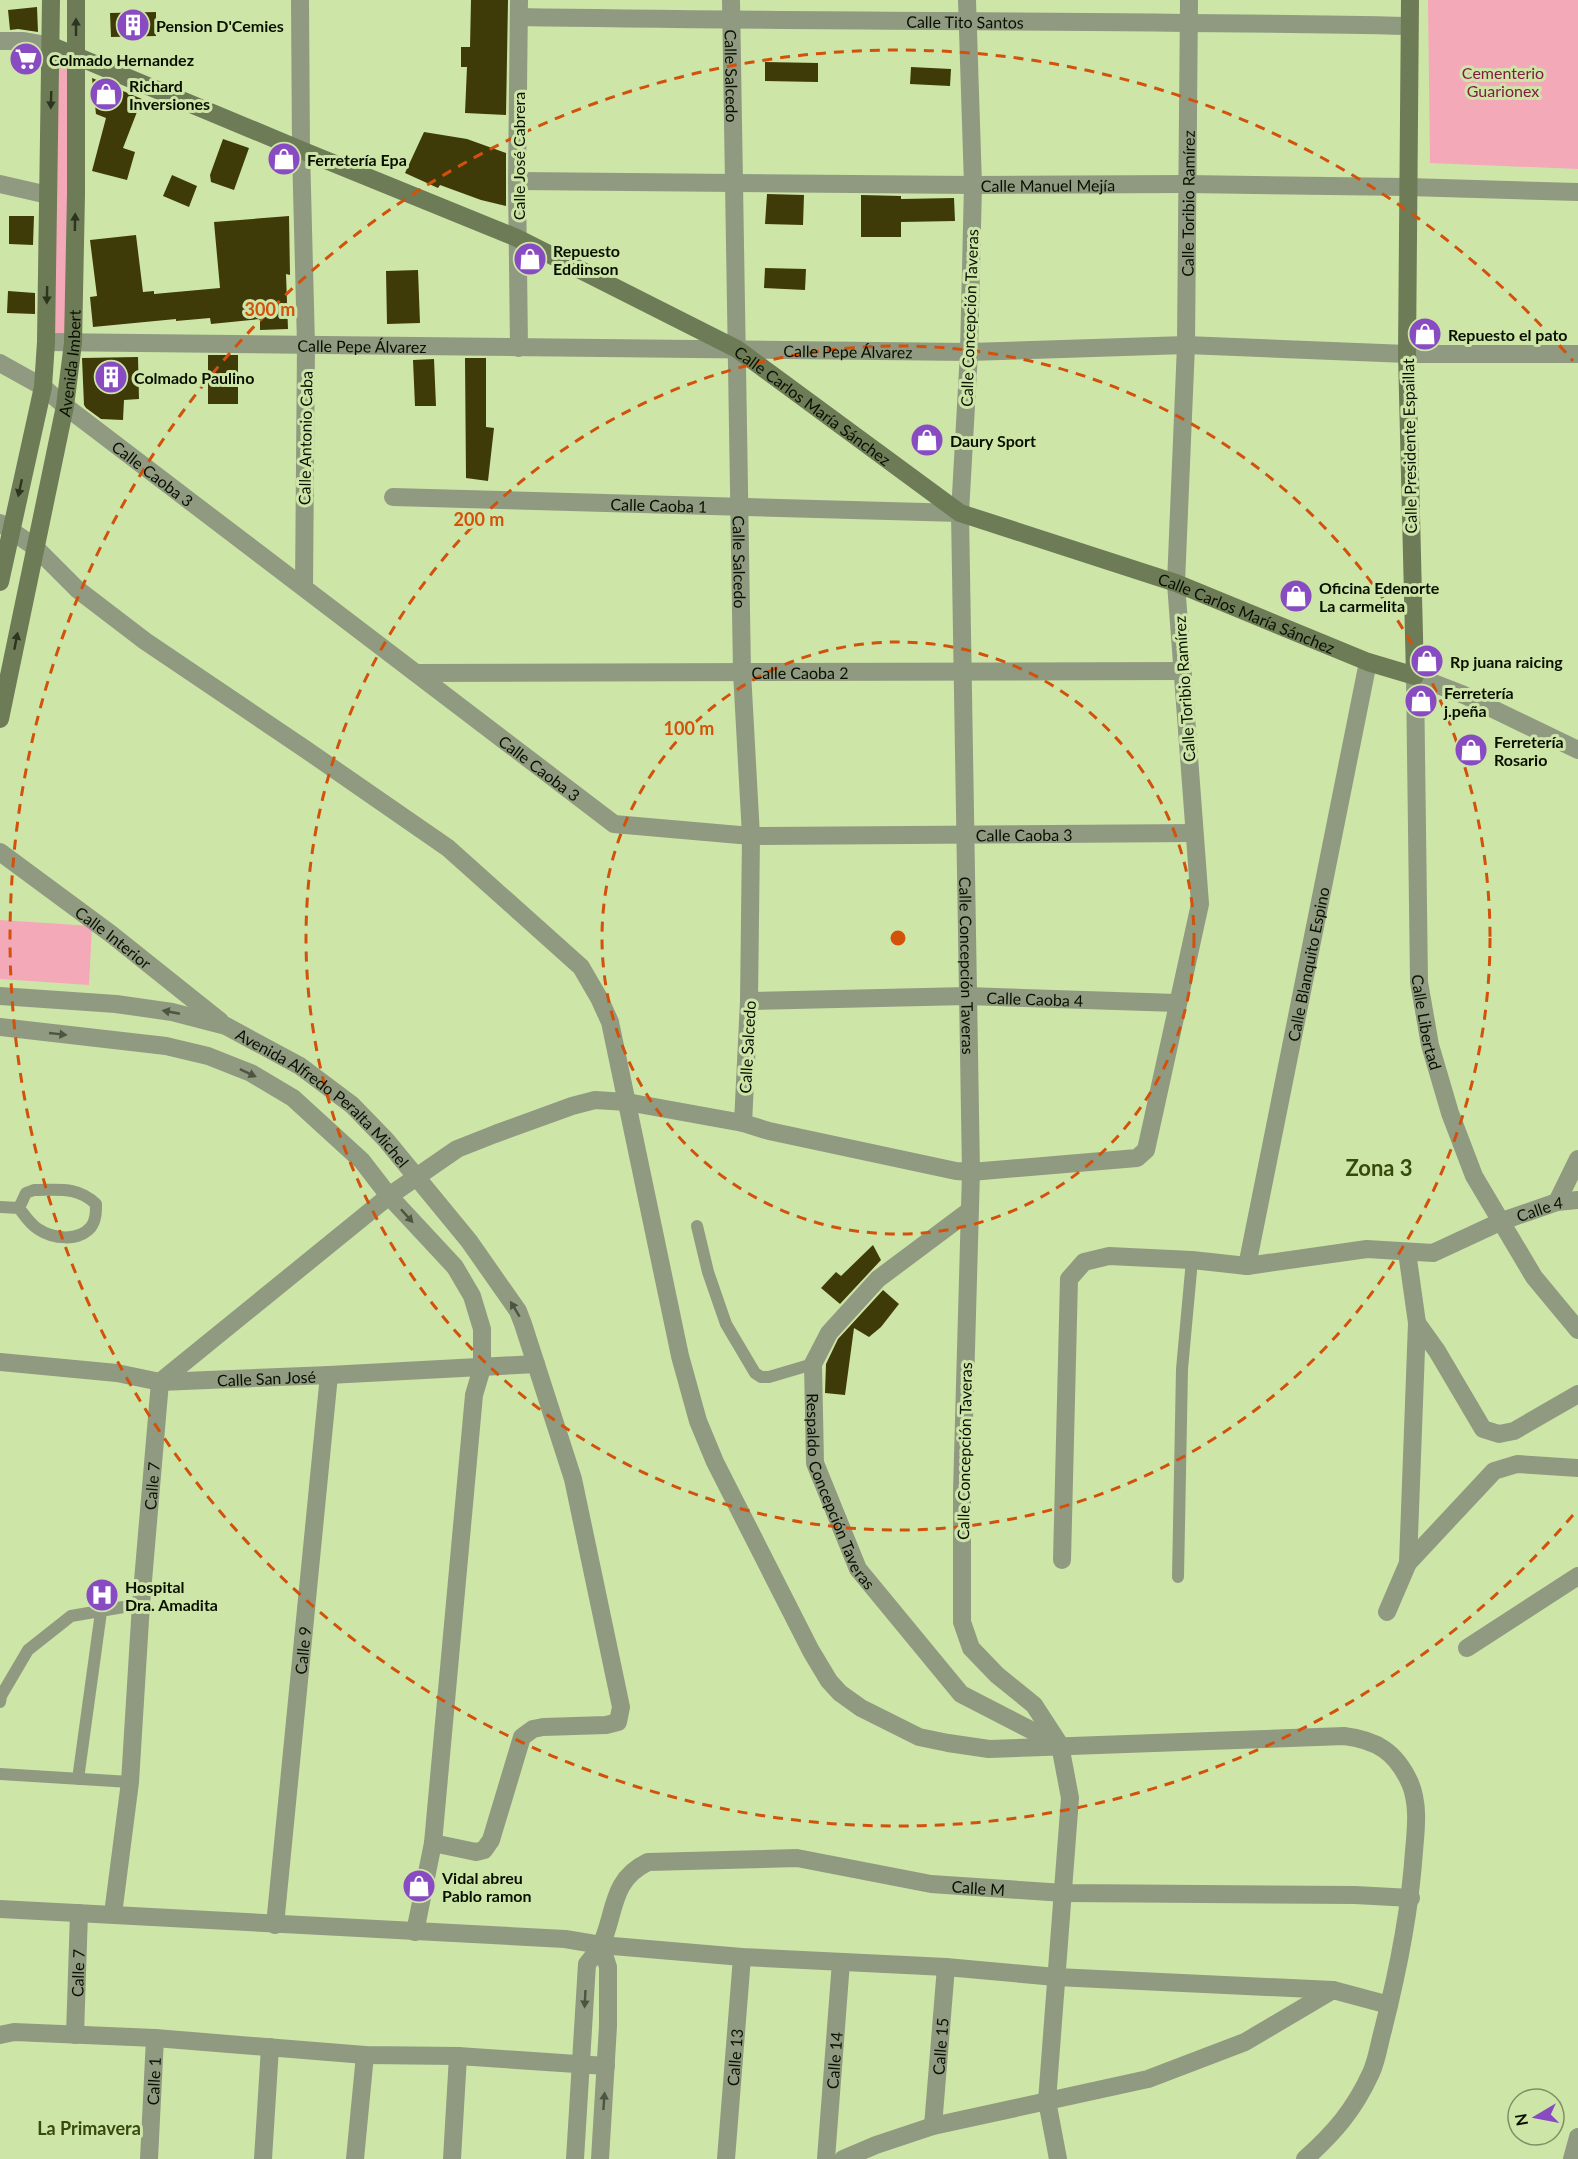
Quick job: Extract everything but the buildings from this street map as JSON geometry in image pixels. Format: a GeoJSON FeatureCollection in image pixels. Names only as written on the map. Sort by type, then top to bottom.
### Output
{"type":"FeatureCollection","features":[{"type":"Feature","properties":{"kind":"street","name":"Avenida Imbert"},"geometry":{"type":"LineString","coordinates":[[0,582],[6,526],[43,387],[46,342],[51,0]]}},
{"type":"Feature","properties":{"kind":"street","name":"Avenida Imbert"},"geometry":{"type":"LineString","coordinates":[[0,719],[65,406],[73,343],[76,0]]}},
{"type":"Feature","properties":{"kind":"street","name":"Calle Antonio Caba"},"geometry":{"type":"LineString","coordinates":[[300,0],[306,345],[304,587]]}},
{"type":"Feature","properties":{"kind":"street","name":"Calle Salcedo"},"geometry":{"type":"LineString","coordinates":[[731,0],[742,672],[751,836],[749,1001],[743,1123]]}},
{"type":"Feature","properties":{"kind":"street","name":"Calle Concepción Taveras"},"geometry":{"type":"LineString","coordinates":[[967,0],[973,185],[969,352],[960,513],[970,1172],[962,1492],[962,1622],[971,1648],[997,1675],[1034,1705],[1060,1745],[1070,1798],[1047,2101],[1058,2159]]}},
{"type":"Feature","properties":{"kind":"street","name":"Calle Toribio Ramírez"},"geometry":{"type":"LineString","coordinates":[[970,1172],[1137,1158],[1143,1155],[1146,1150],[1200,904],[1176,582],[1186,345],[1189,0]]}},
{"type":"Feature","properties":{"kind":"street","name":"Calle Presidente Espaillat"},"geometry":{"type":"LineString","coordinates":[[1410,0],[1407,354],[1415,676]]}},
{"type":"Feature","properties":{"kind":"street","name":"Calle Tito Santos"},"geometry":{"type":"LineString","coordinates":[[519,8],[732,21],[1189,21],[1409,26]]}},
{"type":"Feature","properties":{"kind":"street","name":"Calle José Cabrera"},"geometry":{"type":"LineString","coordinates":[[519,8],[517,181],[519,348]]}},
{"type":"Feature","properties":{"kind":"street"},"geometry":{"type":"LineString","coordinates":[[0,41],[24,41],[52,46]]}},
{"type":"Feature","properties":{"kind":"street","name":"Calle Carlos María Sánchez"},"geometry":{"type":"LineString","coordinates":[[52,46],[517,238],[737,349],[960,513],[1176,582],[1368,662],[1415,676],[1464,695],[1578,750]]}},
{"type":"Feature","properties":{"kind":"street","name":"Calle Manuel Mejía"},"geometry":{"type":"LineString","coordinates":[[517,181],[973,185],[1186,184],[1578,192]]}},
{"type":"Feature","properties":{"kind":"street"},"geometry":{"type":"LineString","coordinates":[[0,184],[48,195]]}},
{"type":"Feature","properties":{"kind":"street","name":"Calle Pepe Álvarez"},"geometry":{"type":"LineString","coordinates":[[46,342],[969,352],[1186,345],[1407,354],[1578,354]]}},
{"type":"Feature","properties":{"kind":"street","name":"Calle Caoba 3"},"geometry":{"type":"LineString","coordinates":[[0,363],[43,387],[614,824],[751,836],[1194,833]]}},
{"type":"Feature","properties":{"kind":"street","name":"Calle Caoba 1"},"geometry":{"type":"LineString","coordinates":[[393,496],[960,513]]}},
{"type":"Feature","properties":{"kind":"street"},"geometry":{"type":"LineString","coordinates":[[6,526],[35,547],[77,589],[145,641],[448,848],[581,967],[610,1022],[680,1356],[698,1421],[720,1472],[811,1651],[829,1681],[840,1693],[861,1708],[919,1737],[989,1749],[1344,1736],[1362,1738],[1376,1743],[1398,1763],[1410,1784],[1417,1819],[1411,1898],[1389,2006],[1372,2070],[1358,2100],[1334,2133],[1305,2159]]}},
{"type":"Feature","properties":{"kind":"street","name":"Calle Blanquito Espino"},"geometry":{"type":"LineString","coordinates":[[1247,1266],[1368,662]]}},
{"type":"Feature","properties":{"kind":"street","name":"Calle Caoba 2"},"geometry":{"type":"LineString","coordinates":[[416,673],[1183,671]]}},
{"type":"Feature","properties":{"kind":"street","name":"Calle Libertad"},"geometry":{"type":"LineString","coordinates":[[1415,676],[1419,982],[1430,1045],[1450,1113],[1474,1176],[1534,1276],[1578,1330]]}},
{"type":"Feature","properties":{"kind":"street","name":"Calle Interior"},"geometry":{"type":"LineString","coordinates":[[0,852],[111,934],[226,1026]]}},
{"type":"Feature","properties":{"kind":"street","name":"Avenida Alfredo Peralta Michel"},"geometry":{"type":"LineString","coordinates":[[0,996],[116,1004],[172,1012],[226,1026],[300,1066],[352,1105],[386,1140],[469,1241],[518,1311],[573,1479],[621,1707],[618,1722],[606,1725],[543,1727],[533,1729],[522,1737],[491,1840],[484,1850],[476,1852],[433,1843]]}},
{"type":"Feature","properties":{"kind":"street","name":"Calle Caoba 4"},"geometry":{"type":"LineString","coordinates":[[749,1001],[967,996],[1177,1003]]}},
{"type":"Feature","properties":{"kind":"street","name":"Avenida Alfredo Peralta Michel"},"geometry":{"type":"LineString","coordinates":[[0,1028],[166,1046],[208,1056],[251,1073],[293,1098],[362,1161],[389,1196],[455,1267],[472,1296],[482,1329],[482,1368],[474,1395],[433,1843],[415,1932]]}},
{"type":"Feature","properties":{"kind":"street"},"geometry":{"type":"LineString","coordinates":[[160,1382],[389,1196],[457,1149],[531,1120],[595,1100],[627,1102],[743,1123],[769,1131],[956,1171],[970,1172]]}},
{"type":"Feature","properties":{"kind":"street"},"geometry":{"type":"LineString","coordinates":[[1557,1202],[1578,1159]]}},
{"type":"Feature","properties":{"kind":"street","name":"Calle 4"},"geometry":{"type":"LineString","coordinates":[[1062,1560],[1069,1279],[1084,1262],[1109,1256],[1192,1260],[1247,1266],[1368,1249],[1433,1253],[1502,1221],[1557,1202],[1578,1200]]}},
{"type":"Feature","properties":{"kind":"street","name":"Respaldo Concepción Taveras"},"geometry":{"type":"LineString","coordinates":[[969,1211],[878,1279],[829,1334],[813,1364],[814,1463],[858,1569],[962,1694],[1060,1745]]}},
{"type":"Feature","properties":{"kind":"street"},"geometry":{"type":"LineString","coordinates":[[1407,1252],[1417,1323],[1408,1563]]}},
{"type":"Feature","properties":{"kind":"street"},"geometry":{"type":"LineString","coordinates":[[1417,1323],[1437,1351],[1484,1429],[1499,1434],[1514,1431],[1578,1394]]}},
{"type":"Feature","properties":{"kind":"street","name":"Calle San José"},"geometry":{"type":"LineString","coordinates":[[0,1362],[117,1373],[160,1382],[536,1364]]}},
{"type":"Feature","properties":{"kind":"street","name":"Calle 9"},"geometry":{"type":"LineString","coordinates":[[275,1925],[329,1375]]}},
{"type":"Feature","properties":{"kind":"street","name":"Calle 7"},"geometry":{"type":"LineString","coordinates":[[113,1914],[130,1782],[141,1604],[160,1382]]}},
{"type":"Feature","properties":{"kind":"street"},"geometry":{"type":"LineString","coordinates":[[1386,1612],[1408,1563],[1494,1471],[1517,1464],[1578,1468]]}},
{"type":"Feature","properties":{"kind":"street"},"geometry":{"type":"LineString","coordinates":[[1467,1648],[1578,1576]]}},
{"type":"Feature","properties":{"kind":"street","name":"Calle M"},"geometry":{"type":"LineString","coordinates":[[575,2159],[587,1964],[601,1945],[614,1900],[633,1869],[648,1862],[797,1858],[931,1884],[1064,1893],[1355,1895],[1411,1898]]}},
{"type":"Feature","properties":{"kind":"street"},"geometry":{"type":"LineString","coordinates":[[0,1909],[565,1939],[601,1945],[742,1957],[946,1967],[1056,1977],[1333,1990],[1389,2006]]}},
{"type":"Feature","properties":{"kind":"street","name":"Calle 7"},"geometry":{"type":"LineString","coordinates":[[75,2035],[79,1913]]}},
{"type":"Feature","properties":{"kind":"street"},"geometry":{"type":"LineString","coordinates":[[600,2159],[606,2066],[608,1968],[601,1945]]}},
{"type":"Feature","properties":{"kind":"street","name":"Calle 13"},"geometry":{"type":"LineString","coordinates":[[726,2159],[742,1957]]}},
{"type":"Feature","properties":{"kind":"street","name":"Calle 14"},"geometry":{"type":"LineString","coordinates":[[826,2159],[841,1962]]}},
{"type":"Feature","properties":{"kind":"street","name":"Calle 15"},"geometry":{"type":"LineString","coordinates":[[933,2126],[946,1967]]}},
{"type":"Feature","properties":{"kind":"street"},"geometry":{"type":"LineString","coordinates":[[843,2159],[933,2126],[1148,2079],[1245,2042],[1333,1990]]}},
{"type":"Feature","properties":{"kind":"street"},"geometry":{"type":"LineString","coordinates":[[0,2035],[14,2032],[155,2038],[365,2055],[458,2056],[606,2066]]}},
{"type":"Feature","properties":{"kind":"street","name":"Calle 1"},"geometry":{"type":"LineString","coordinates":[[149,2159],[155,2038]]}},
{"type":"Feature","properties":{"kind":"street"},"geometry":{"type":"LineString","coordinates":[[263,2159],[270,2047]]}},
{"type":"Feature","properties":{"kind":"street"},"geometry":{"type":"LineString","coordinates":[[355,2159],[365,2055]]}},
{"type":"Feature","properties":{"kind":"street"},"geometry":{"type":"LineString","coordinates":[[453,2159],[458,2056]]}},
{"type":"Feature","properties":{"kind":"street"},"geometry":{"type":"LineString","coordinates":[[1572,2159],[1578,2136]]}},
{"type":"Feature","properties":{"kind":"lane"},"geometry":{"type":"LineString","coordinates":[[34,1190],[70,1190],[86,1194],[96,1204],[95,1218],[91,1227],[75,1235],[63,1237],[55,1237],[38,1229],[26,1219],[20,1208],[26,1192],[34,1190]]}},
{"type":"Feature","properties":{"kind":"lane"},"geometry":{"type":"LineString","coordinates":[[0,1207],[20,1208]]}},
{"type":"Feature","properties":{"kind":"lane"},"geometry":{"type":"LineString","coordinates":[[697,1226],[708,1272],[726,1324],[755,1373],[761,1377],[769,1377],[813,1364]]}},
{"type":"Feature","properties":{"kind":"lane"},"geometry":{"type":"LineString","coordinates":[[1178,1577],[1182,1369],[1192,1260]]}},
{"type":"Feature","properties":{"kind":"lane"},"geometry":{"type":"LineString","coordinates":[[0,1702],[1,1696],[28,1650],[71,1616],[141,1604]]}},
{"type":"Feature","properties":{"kind":"lane"},"geometry":{"type":"LineString","coordinates":[[78,1779],[101,1612]]}},
{"type":"Feature","properties":{"kind":"lane"},"geometry":{"type":"LineString","coordinates":[[0,1774],[130,1782]]}},
{"type":"Feature","properties":{"kind":"green space","name":"Cementerio Guarionex"},"geometry":{"type":"Polygon","coordinates":[[[1428,0],[1578,0],[1578,169],[1430,163],[1428,0]]]}},
{"type":"Feature","properties":{"kind":"green space"},"geometry":{"type":"Polygon","coordinates":[[[69,56],[69,336],[51,337],[57,57],[69,56]]]}},
{"type":"Feature","properties":{"kind":"green space"},"geometry":{"type":"Polygon","coordinates":[[[0,920],[92,926],[89,985],[0,979],[0,920]]]}},
{"type":"Feature","properties":{"kind":"place","name":"Pension D'Cemies"},"geometry":{"type":"Point","coordinates":[133,25]}},
{"type":"Feature","properties":{"kind":"place","name":"Colmado Hernandez"},"geometry":{"type":"Point","coordinates":[26,59]}},
{"type":"Feature","properties":{"kind":"place","name":"Richard Inversiones"},"geometry":{"type":"Point","coordinates":[106,94]}},
{"type":"Feature","properties":{"kind":"place","name":"Ferretería Epa"},"geometry":{"type":"Point","coordinates":[284,159]}},
{"type":"Feature","properties":{"kind":"place","name":"Repuesto Eddinson"},"geometry":{"type":"Point","coordinates":[530,259]}},
{"type":"Feature","properties":{"kind":"place","name":"Repuesto el pato"},"geometry":{"type":"Point","coordinates":[1425,334]}},
{"type":"Feature","properties":{"kind":"place","name":"Colmado Paulino"},"geometry":{"type":"Point","coordinates":[111,377]}},
{"type":"Feature","properties":{"kind":"place","name":"Daury Sport"},"geometry":{"type":"Point","coordinates":[927,440]}},
{"type":"Feature","properties":{"kind":"place","name":"Oficina Edenorte La carmelita"},"geometry":{"type":"Point","coordinates":[1296,596]}},
{"type":"Feature","properties":{"kind":"place","name":"Rp juana raicing"},"geometry":{"type":"Point","coordinates":[1427,661]}},
{"type":"Feature","properties":{"kind":"place","name":"Ferretería j.peña"},"geometry":{"type":"Point","coordinates":[1421,701]}},
{"type":"Feature","properties":{"kind":"place","name":"Ferretería Rosario"},"geometry":{"type":"Point","coordinates":[1471,750]}},
{"type":"Feature","properties":{"kind":"place","name":"Hospital Dra. Amadita"},"geometry":{"type":"Point","coordinates":[102,1595]}},
{"type":"Feature","properties":{"kind":"place","name":"Vidal abreu Pablo ramon"},"geometry":{"type":"Point","coordinates":[419,1886]}},
{"type":"Feature","properties":{"kind":"district","name":"Zona 3"},"geometry":{"type":"Point","coordinates":[1379,1167]}},
{"type":"Feature","properties":{"kind":"district","name":"La Primavera"},"geometry":{"type":"Point","coordinates":[89,2128]}}]}
